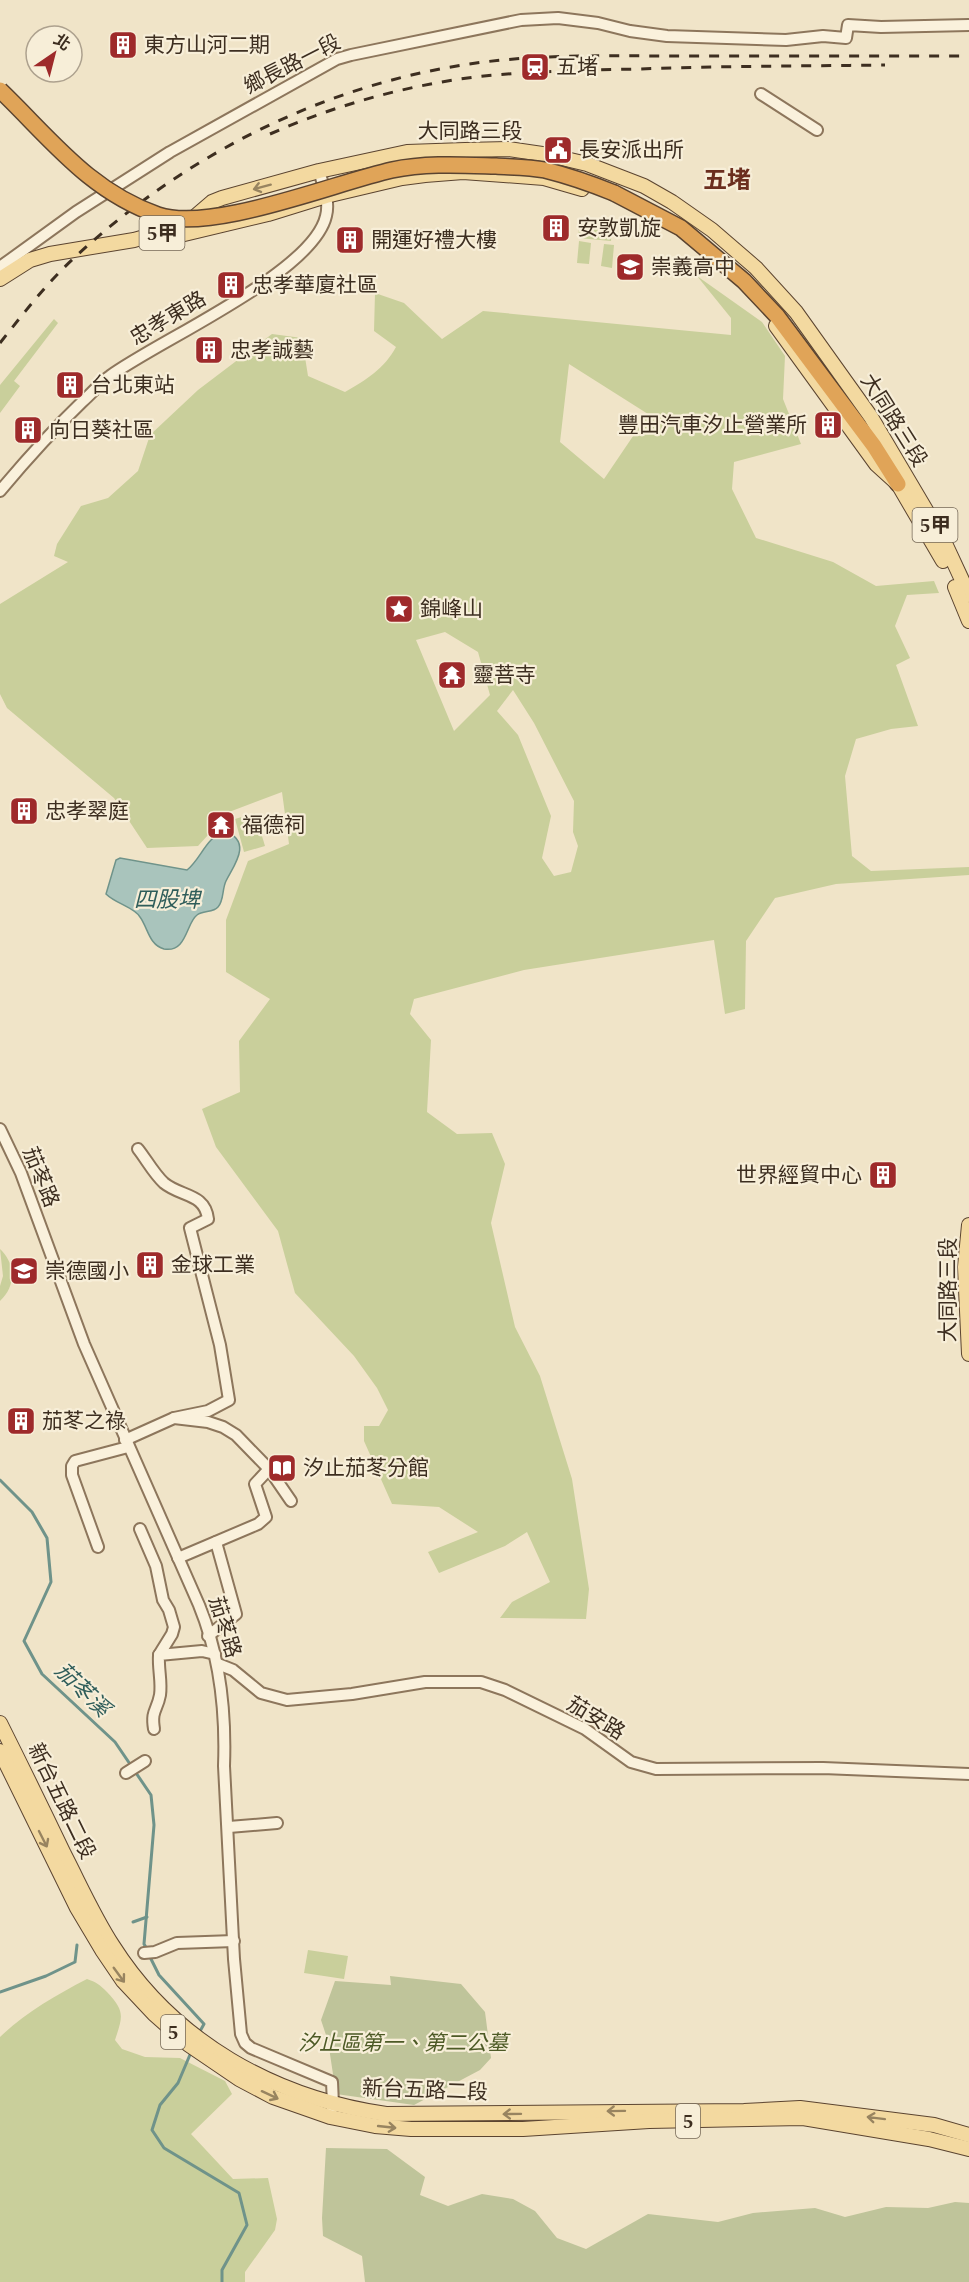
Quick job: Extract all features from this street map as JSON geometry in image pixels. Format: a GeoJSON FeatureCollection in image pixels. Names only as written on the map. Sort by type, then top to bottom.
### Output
{"type":"FeatureCollection","features":[{"type":"Feature","properties":{"kind":"highway"},"geometry":{"type":"LineString","coordinates":[[0,82],[60,144],[88,169],[116,189],[161,210],[206,212],[227,209],[389,165],[416,160],[531,161],[571,170],[613,188],[681,228],[744,281],[777,316],[874,446],[898,484]]}},
{"type":"Feature","properties":{"kind":"highway"},"geometry":{"type":"LineString","coordinates":[[0,90],[93,181],[112,194],[161,216],[192,219],[228,215],[392,170],[447,164],[543,170],[642,196],[707,238],[738,263],[770,296],[894,458]]}},
{"type":"Feature","properties":{"kind":"main road","name":"大同路三段"},"geometry":{"type":"LineString","coordinates":[[0,279],[30,260],[50,254],[134,240],[184,226],[212,201],[319,171],[407,152],[508,149],[587,164],[644,186],[712,230],[756,268],[796,312],[872,417],[943,539],[969,595]]}},
{"type":"Feature","properties":{"kind":"main road","name":"大同路三段"},"geometry":{"type":"LineString","coordinates":[[0,287],[34,266],[55,260],[136,246],[402,178],[463,172],[544,178],[613,199],[690,241],[730,276],[773,323],[876,464],[898,484],[937,547],[969,621]]}},
{"type":"Feature","properties":{"kind":"main road","name":"大同路三段"},"geometry":{"type":"LineString","coordinates":[[969,1225],[965,1267],[969,1354]]}},
{"type":"Feature","properties":{"kind":"main road","name":"新台五路二段"},"geometry":{"type":"LineString","coordinates":[[0,1723],[102,1928],[140,1982],[169,2013],[223,2056],[310,2103],[375,2126],[411,2129],[523,2128],[572,2119],[800,2108],[934,2126],[969,2135]]}},
{"type":"Feature","properties":{"kind":"main road","name":"新台五路二段"},"geometry":{"type":"LineString","coordinates":[[0,1751],[77,1908],[102,1950],[139,1999],[180,2038],[214,2062],[273,2097],[310,2103]]}},
{"type":"Feature","properties":{"kind":"main road","name":"新台五路二段"},"geometry":{"type":"LineString","coordinates":[[572,2119],[741,2121],[803,2118],[969,2148]]}},
{"type":"Feature","properties":{"kind":"street","name":"鄉長路一段"},"geometry":{"type":"LineString","coordinates":[[0,267],[76,212],[170,152],[337,59],[351,55],[521,20],[558,18],[667,36],[786,40],[822,36],[846,38],[848,25],[881,27],[969,24]]}},
{"type":"Feature","properties":{"kind":"street"},"geometry":{"type":"LineString","coordinates":[[761,94],[817,130]]}},
{"type":"Feature","properties":{"kind":"street","name":"忠孝東路"},"geometry":{"type":"LineString","coordinates":[[0,491],[108,376],[256,289],[288,266],[318,233],[327,216],[326,196],[319,171]]}},
{"type":"Feature","properties":{"kind":"street","name":"茄苳路"},"geometry":{"type":"LineString","coordinates":[[0,1129],[21,1173],[84,1344],[207,1625],[208,1636],[216,1659],[225,1738],[224,1766],[241,2034],[245,2043],[251,2048],[332,2082],[332,2111]]}},
{"type":"Feature","properties":{"kind":"street"},"geometry":{"type":"LineString","coordinates":[[98,1546],[72,1475],[72,1466],[75,1461],[127,1443],[174,1418],[208,1411],[229,1400],[220,1345],[190,1228],[208,1219],[207,1211],[200,1200],[164,1183],[138,1149]]}},
{"type":"Feature","properties":{"kind":"street"},"geometry":{"type":"LineString","coordinates":[[174,1418],[223,1427],[236,1435],[269,1468],[291,1501]]}},
{"type":"Feature","properties":{"kind":"street"},"geometry":{"type":"LineString","coordinates":[[178,1558],[258,1524],[266,1517],[255,1484],[269,1468]]}},
{"type":"Feature","properties":{"kind":"street"},"geometry":{"type":"LineString","coordinates":[[140,1529],[156,1566],[163,1600],[174,1627],[159,1655],[160,1694],[153,1711],[154,1729]]}},
{"type":"Feature","properties":{"kind":"street"},"geometry":{"type":"LineString","coordinates":[[208,1636],[236,1614],[216,1542]]}},
{"type":"Feature","properties":{"kind":"street"},"geometry":{"type":"LineString","coordinates":[[159,1655],[202,1651],[216,1659]]}},
{"type":"Feature","properties":{"kind":"street","name":"茄安路"},"geometry":{"type":"LineString","coordinates":[[216,1659],[261,1693],[287,1700],[352,1694],[425,1682],[481,1682],[505,1690],[585,1729],[631,1762],[656,1769],[823,1768],[969,1773]]}},
{"type":"Feature","properties":{"kind":"street"},"geometry":{"type":"LineString","coordinates":[[126,1773],[145,1761]]}},
{"type":"Feature","properties":{"kind":"street"},"geometry":{"type":"LineString","coordinates":[[229,1827],[278,1823]]}},
{"type":"Feature","properties":{"kind":"street"},"geometry":{"type":"LineString","coordinates":[[149,1952],[177,1943],[234,1941]]}},
{"type":"Feature","properties":{"kind":"green space"},"geometry":{"type":"Polygon","coordinates":[[[580,220],[612,223],[611,241],[578,238],[580,220]]]}},
{"type":"Feature","properties":{"kind":"green space"},"geometry":{"type":"Polygon","coordinates":[[[579,241],[591,243],[589,264],[577,263],[579,241]]]}},
{"type":"Feature","properties":{"kind":"green space"},"geometry":{"type":"Polygon","coordinates":[[[604,244],[614,245],[612,268],[601,266],[604,244]]]}},
{"type":"Feature","properties":{"kind":"green space"},"geometry":{"type":"Polygon","coordinates":[[[697,276],[762,322],[785,356],[783,399],[801,444],[734,462],[732,489],[756,538],[833,562],[876,586],[934,581],[939,593],[907,595],[895,626],[910,658],[896,665],[918,726],[891,729],[856,739],[845,776],[852,856],[871,871],[969,867],[969,875],[836,884],[775,898],[746,941],[745,1009],[725,1014],[714,940],[524,970],[414,999],[410,1014],[431,1040],[427,1112],[457,1134],[492,1133],[505,1164],[491,1223],[515,1327],[540,1376],[572,1479],[589,1589],[586,1619],[500,1618],[512,1602],[550,1582],[527,1532],[505,1546],[439,1573],[428,1552],[478,1532],[439,1507],[392,1504],[364,1441],[364,1426],[379,1426],[388,1410],[377,1388],[354,1356],[295,1293],[278,1231],[216,1147],[202,1109],[240,1092],[239,1041],[270,999],[226,972],[226,920],[248,861],[289,844],[282,792],[229,812],[198,846],[147,848],[114,798],[7,708],[0,694],[0,604],[68,562],[54,556],[57,544],[81,506],[108,498],[138,471],[150,435],[198,390],[272,334],[302,338],[308,376],[345,392],[374,373],[386,362],[396,347],[374,331],[375,293],[404,303],[442,339],[483,311],[731,335],[731,318],[697,276]],[[569,364],[560,442],[604,479],[648,414],[569,364]],[[445,632],[416,640],[454,731],[490,695],[478,652],[445,632]],[[513,690],[497,711],[518,735],[551,816],[542,858],[554,876],[571,872],[578,846],[573,832],[574,801],[534,723],[513,690]]]}},
{"type":"Feature","properties":{"kind":"green space"},"geometry":{"type":"Polygon","coordinates":[[[54,319],[58,323],[14,381],[20,386],[0,413],[0,385],[54,319]]]}},
{"type":"Feature","properties":{"kind":"green space"},"geometry":{"type":"Polygon","coordinates":[[[255,813],[265,846],[244,852],[235,819],[255,813]]]}},
{"type":"Feature","properties":{"kind":"green space"},"geometry":{"type":"Polygon","coordinates":[[[0,1249],[9,1261],[12,1275],[9,1289],[0,1301],[3,1276],[0,1249]]]}},
{"type":"Feature","properties":{"kind":"green space"},"geometry":{"type":"Polygon","coordinates":[[[308,1950],[348,1956],[344,1979],[304,1973],[308,1950]]]}},
{"type":"Feature","properties":{"kind":"green space","name":"汐止區第一、第二公墓"},"geometry":{"type":"Polygon","coordinates":[[[390,1976],[461,1984],[485,2012],[491,2058],[480,2070],[414,2105],[336,2094],[328,2041],[321,2020],[335,1981],[391,1985],[390,1976]]]}},
{"type":"Feature","properties":{"kind":"green space"},"geometry":{"type":"Polygon","coordinates":[[[87,1979],[104,1990],[120,2009],[121,2019],[115,2040],[122,2049],[145,2057],[180,2058],[225,2081],[232,2094],[191,2134],[233,2179],[268,2178],[277,2219],[275,2230],[245,2272],[245,2282],[0,2282],[0,2037],[41,2005],[87,1979]]]}},
{"type":"Feature","properties":{"kind":"green space"},"geometry":{"type":"Polygon","coordinates":[[[326,2148],[387,2149],[425,2177],[420,2195],[448,2206],[482,2194],[513,2199],[535,2211],[557,2238],[586,2249],[648,2214],[718,2222],[753,2213],[815,2208],[845,2217],[886,2207],[928,2208],[955,2202],[969,2203],[969,2282],[365,2282],[362,2256],[323,2236],[326,2148]]]}},
{"type":"Feature","properties":{"kind":"water","name":"四股埤"},"geometry":{"type":"Polygon","coordinates":[[[225,831],[238,841],[240,847],[237,861],[225,884],[221,902],[216,909],[197,915],[182,942],[172,949],[164,949],[155,944],[137,914],[106,894],[116,860],[120,858],[187,870],[208,843],[225,831]]]}},
{"type":"Feature","properties":{"kind":"waterway","name":"茄苳溪"},"geometry":{"type":"LineString","coordinates":[[0,1480],[32,1512],[47,1538],[51,1582],[24,1641],[42,1674],[115,1742],[151,1795],[154,1825],[144,1944],[147,1949]]}},
{"type":"Feature","properties":{"kind":"waterway","name":"茄苳溪"},"geometry":{"type":"LineString","coordinates":[[133,1922],[147,1917]]}},
{"type":"Feature","properties":{"kind":"waterway","name":"茄苳溪"},"geometry":{"type":"LineString","coordinates":[[0,1992],[46,1976],[75,1962],[77,1945]]}},
{"type":"Feature","properties":{"kind":"waterway"},"geometry":{"type":"LineString","coordinates":[[149,1955],[159,1975],[204,2024],[199,2033]]}},
{"type":"Feature","properties":{"kind":"waterway"},"geometry":{"type":"LineString","coordinates":[[192,2050],[178,2083],[160,2105],[152,2130],[164,2148],[239,2193],[247,2225],[222,2270],[222,2282]]}},
{"type":"Feature","properties":{"kind":"railway"},"geometry":{"type":"LineString","coordinates":[[0,343],[44,289],[73,259],[163,186],[212,155],[264,128],[317,105],[371,86],[427,72],[484,62],[533,58],[969,56]]}},
{"type":"Feature","properties":{"kind":"railway"},"geometry":{"type":"LineString","coordinates":[[270,134],[322,113],[375,97],[429,84],[484,76],[581,70],[885,65]]}},
{"type":"Feature","properties":{"kind":"place","name":"東方山河二期"},"geometry":{"type":"Point","coordinates":[123,45]}},
{"type":"Feature","properties":{"kind":"place","name":"五堵"},"geometry":{"type":"Point","coordinates":[535,67]}},
{"type":"Feature","properties":{"kind":"place","name":"長安派出所"},"geometry":{"type":"Point","coordinates":[558,150]}},
{"type":"Feature","properties":{"kind":"place","name":"安敦凱旋"},"geometry":{"type":"Point","coordinates":[556,228]}},
{"type":"Feature","properties":{"kind":"place","name":"開運好禮大樓"},"geometry":{"type":"Point","coordinates":[350,240]}},
{"type":"Feature","properties":{"kind":"place","name":"崇義高中"},"geometry":{"type":"Point","coordinates":[630,267]}},
{"type":"Feature","properties":{"kind":"place","name":"忠孝華廈社區"},"geometry":{"type":"Point","coordinates":[231,285]}},
{"type":"Feature","properties":{"kind":"place","name":"忠孝誠藝"},"geometry":{"type":"Point","coordinates":[209,350]}},
{"type":"Feature","properties":{"kind":"place","name":"台北東站"},"geometry":{"type":"Point","coordinates":[70,385]}},
{"type":"Feature","properties":{"kind":"place","name":"豐田汽車汐止營業所"},"geometry":{"type":"Point","coordinates":[828,425]}},
{"type":"Feature","properties":{"kind":"place","name":"向日葵社區"},"geometry":{"type":"Point","coordinates":[28,430]}},
{"type":"Feature","properties":{"kind":"place","name":"錦峰山"},"geometry":{"type":"Point","coordinates":[399,609]}},
{"type":"Feature","properties":{"kind":"place","name":"靈菩寺"},"geometry":{"type":"Point","coordinates":[452,675]}},
{"type":"Feature","properties":{"kind":"place","name":"忠孝翠庭"},"geometry":{"type":"Point","coordinates":[24,811]}},
{"type":"Feature","properties":{"kind":"place","name":"福德祠"},"geometry":{"type":"Point","coordinates":[221,825]}},
{"type":"Feature","properties":{"kind":"place","name":"世界經貿中心"},"geometry":{"type":"Point","coordinates":[883,1175]}},
{"type":"Feature","properties":{"kind":"place","name":"金球工業"},"geometry":{"type":"Point","coordinates":[150,1265]}},
{"type":"Feature","properties":{"kind":"place","name":"崇德國小"},"geometry":{"type":"Point","coordinates":[24,1271]}},
{"type":"Feature","properties":{"kind":"place","name":"茄苳之祿"},"geometry":{"type":"Point","coordinates":[21,1421]}},
{"type":"Feature","properties":{"kind":"place","name":"汐止茄苳分館"},"geometry":{"type":"Point","coordinates":[282,1468]}},
{"type":"Feature","properties":{"kind":"district","name":"五堵"},"geometry":{"type":"Point","coordinates":[727,180]}}]}
